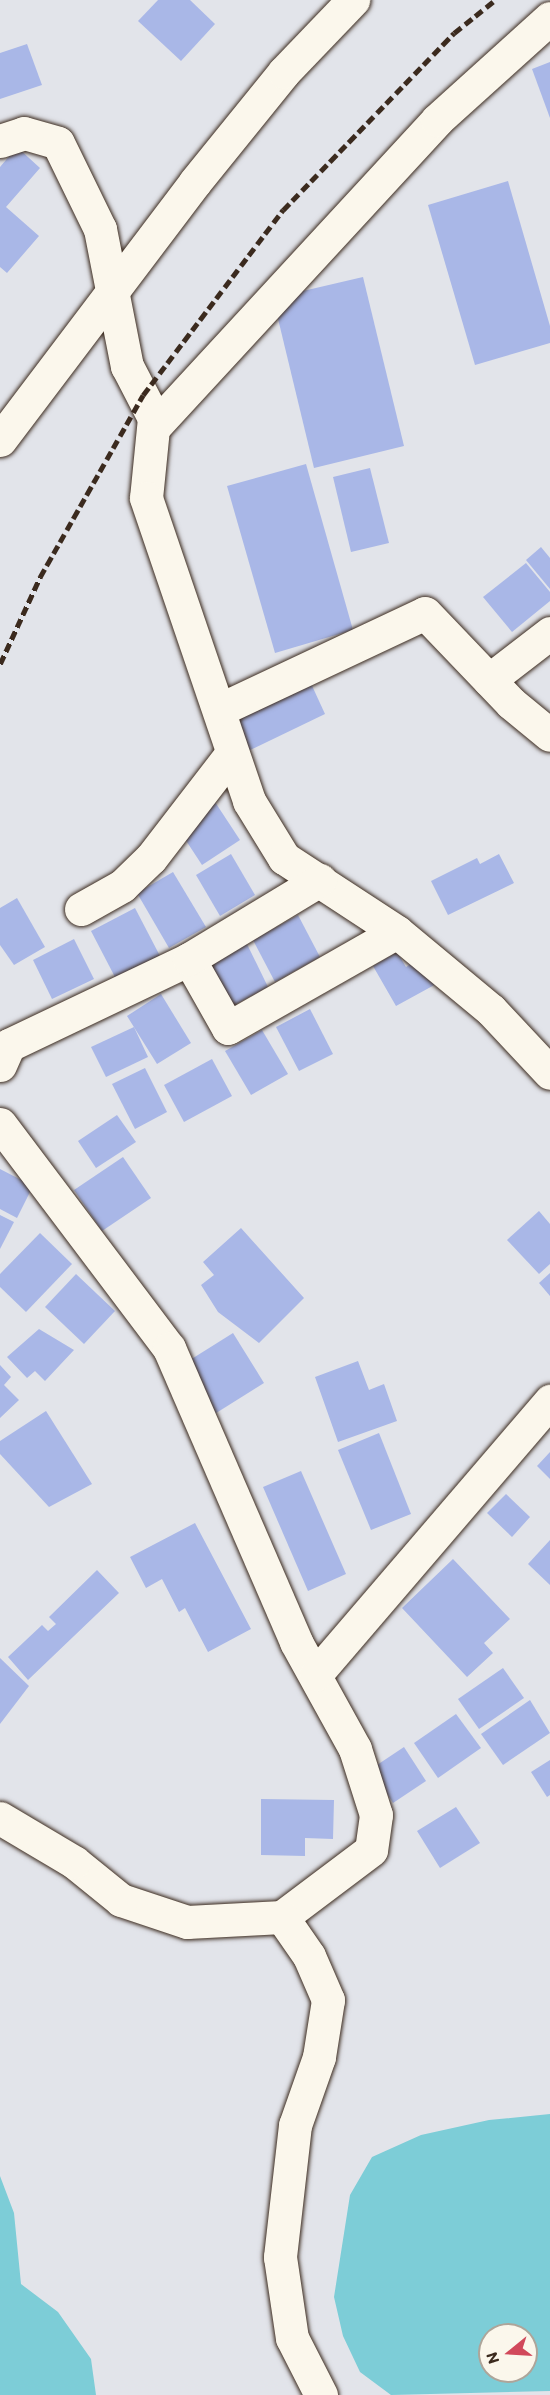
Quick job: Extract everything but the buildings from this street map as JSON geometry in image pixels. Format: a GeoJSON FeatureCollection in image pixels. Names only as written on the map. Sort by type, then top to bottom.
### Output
{"type":"FeatureCollection","features":[{"type":"Feature","properties":{"kind":"street"},"geometry":{"type":"LineString","coordinates":[[0,440],[284,72],[353,0]]}},
{"type":"Feature","properties":{"kind":"street"},"geometry":{"type":"LineString","coordinates":[[154,427],[437,120],[550,18]]}},
{"type":"Feature","properties":{"kind":"street"},"geometry":{"type":"LineString","coordinates":[[0,141],[24,133],[58,143],[100,229],[127,366],[154,427],[146,498],[221,709],[231,754],[249,801],[284,858],[397,932],[491,1010],[550,1073]]}},
{"type":"Feature","properties":{"kind":"street"},"geometry":{"type":"LineString","coordinates":[[221,709],[425,613],[489,680],[550,735]]}},
{"type":"Feature","properties":{"kind":"street"},"geometry":{"type":"LineString","coordinates":[[489,680],[550,633]]}},
{"type":"Feature","properties":{"kind":"street"},"geometry":{"type":"LineString","coordinates":[[81,909],[122,886],[151,858],[231,754]]}},
{"type":"Feature","properties":{"kind":"street"},"geometry":{"type":"LineString","coordinates":[[0,1065],[9,1045],[189,959],[320,880]]}},
{"type":"Feature","properties":{"kind":"street"},"geometry":{"type":"LineString","coordinates":[[189,959],[228,1028],[397,932]]}},
{"type":"Feature","properties":{"kind":"street"},"geometry":{"type":"LineString","coordinates":[[0,1124],[169,1348],[296,1642],[316,1674],[355,1749],[376,1815],[370,1850],[282,1917],[187,1922],[121,1900],[74,1862],[0,1818]]}},
{"type":"Feature","properties":{"kind":"street"},"geometry":{"type":"LineString","coordinates":[[316,1674],[550,1401]]}},
{"type":"Feature","properties":{"kind":"street"},"geometry":{"type":"LineString","coordinates":[[282,1917],[328,2000],[320,2057],[295,2125],[280,2257],[292,2338],[321,2395]]}},
{"type":"Feature","properties":{"kind":"water"},"geometry":{"type":"Polygon","coordinates":[[[550,2114],[550,2391],[391,2395],[360,2372],[343,2336],[334,2297],[350,2195],[372,2157],[421,2135],[489,2120],[550,2114]]]}},
{"type":"Feature","properties":{"kind":"water"},"geometry":{"type":"Polygon","coordinates":[[[0,2176],[14,2213],[21,2284],[58,2312],[91,2359],[96,2395],[0,2395],[0,2176]]]}},
{"type":"Feature","properties":{"kind":"railway"},"geometry":{"type":"LineString","coordinates":[[0,664],[40,577],[143,395],[283,210],[454,33],[495,0]]}}]}
